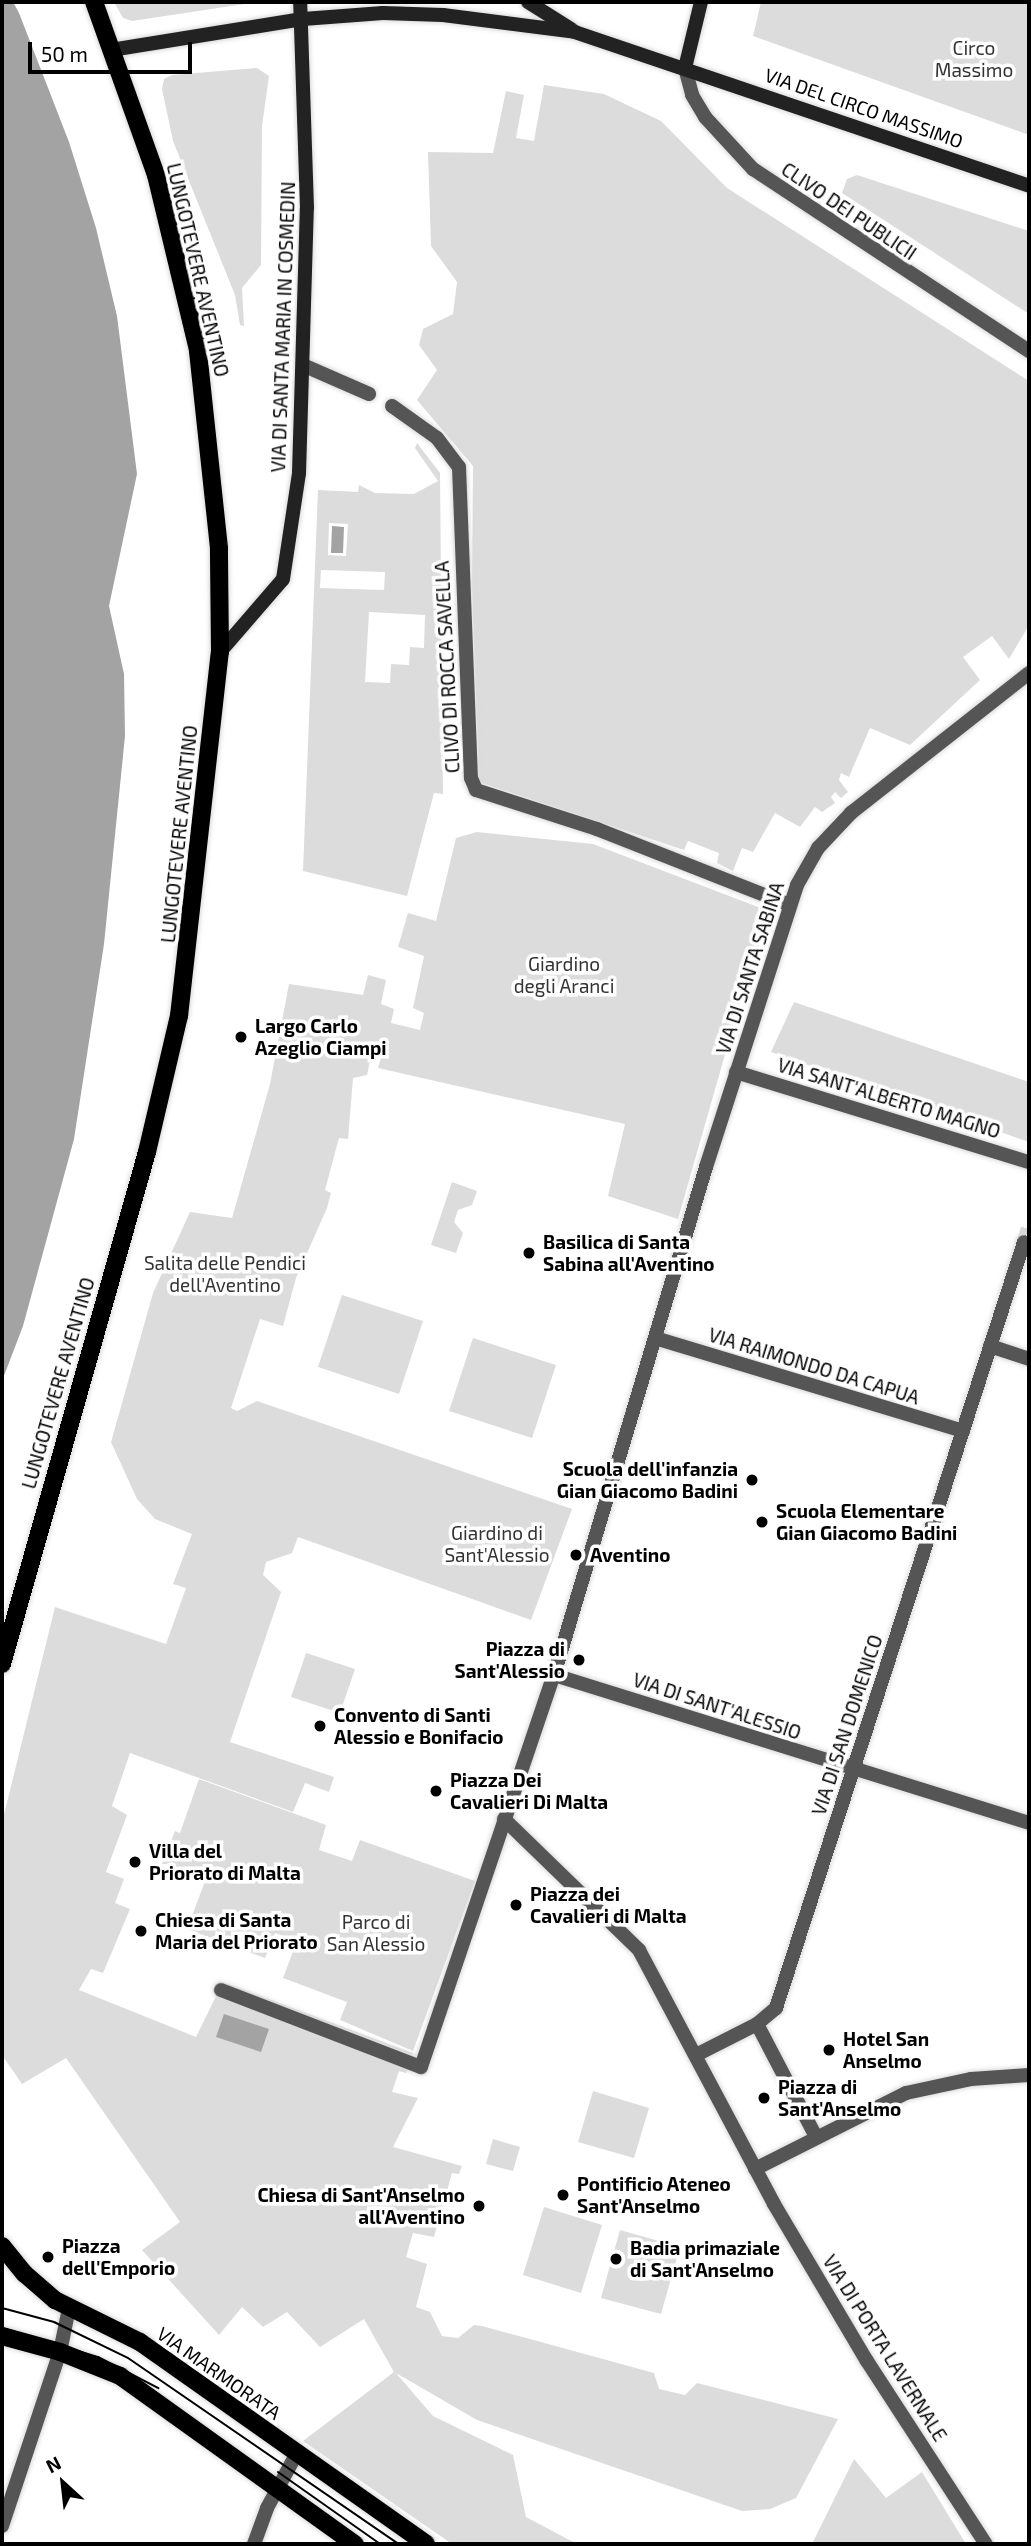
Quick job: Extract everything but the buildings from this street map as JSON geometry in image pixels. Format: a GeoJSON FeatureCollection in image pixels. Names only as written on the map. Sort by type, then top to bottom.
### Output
{"type":"FeatureCollection","features":[{"type":"Feature","properties":{"kind":"main road","name":"LUNGOTEVERE AVENTINO"},"geometry":{"type":"LineString","coordinates":[[2,1664],[147,1152],[179,1016],[220,652],[219,548],[198,350],[156,175],[94,2]]}},
{"type":"Feature","properties":{"kind":"main road","name":"VIA DI SANTA MARIA IN COSMEDIN"},"geometry":{"type":"LineString","coordinates":[[220,652],[283,579],[299,473],[304,366],[303,19],[300,2]]}},
{"type":"Feature","properties":{"kind":"main road"},"geometry":{"type":"LineString","coordinates":[[528,2],[575,32]]}},
{"type":"Feature","properties":{"kind":"main road"},"geometry":{"type":"LineString","coordinates":[[685,68],[701,2]]}},
{"type":"Feature","properties":{"kind":"main road"},"geometry":{"type":"LineString","coordinates":[[111,50],[303,19],[414,14],[575,32]]}},
{"type":"Feature","properties":{"kind":"main road","name":"VIA DEL CIRCO MASSIMO"},"geometry":{"type":"LineString","coordinates":[[575,32],[1029,186]]}},
{"type":"Feature","properties":{"kind":"main road"},"geometry":{"type":"LineString","coordinates":[[2,2246],[35,2284],[69,2308]]}},
{"type":"Feature","properties":{"kind":"main road","name":"VIA MARMORATA"},"geometry":{"type":"LineString","coordinates":[[69,2308],[115,2329],[173,2365],[426,2544]]}},
{"type":"Feature","properties":{"kind":"main road"},"geometry":{"type":"LineString","coordinates":[[3,2337],[60,2352],[99,2366],[355,2544]]}},
{"type":"Feature","properties":{"kind":"street","name":"CLIVO DEI PUBLICII"},"geometry":{"type":"LineString","coordinates":[[685,68],[692,96],[705,117],[753,169],[1029,351]]}},
{"type":"Feature","properties":{"kind":"street"},"geometry":{"type":"LineString","coordinates":[[304,366],[369,394]]}},
{"type":"Feature","properties":{"kind":"street","name":"CLIVO DI ROCCA SAVELLA"},"geometry":{"type":"LineString","coordinates":[[392,406],[437,438],[458,467],[471,778],[476,790],[597,829],[790,905]]}},
{"type":"Feature","properties":{"kind":"street","name":"VIA DI SANTA SABINA"},"geometry":{"type":"LineString","coordinates":[[655,1338],[736,1072],[790,905],[807,864],[831,832],[1029,673]]}},
{"type":"Feature","properties":{"kind":"street","name":"VIA SANT'ALBERTO MAGNO"},"geometry":{"type":"LineString","coordinates":[[736,1072],[1029,1162]]}},
{"type":"Feature","properties":{"kind":"street","name":"VIA DI SAN DOMENICO"},"geometry":{"type":"LineString","coordinates":[[757,2024],[776,2008],[1024,1242]]}},
{"type":"Feature","properties":{"kind":"street"},"geometry":{"type":"LineString","coordinates":[[221,1990],[421,2067],[554,1675],[655,1338]]}},
{"type":"Feature","properties":{"kind":"street","name":"VIA RAIMONDO DA CAPUA"},"geometry":{"type":"LineString","coordinates":[[655,1338],[962,1431]]}},
{"type":"Feature","properties":{"kind":"street"},"geometry":{"type":"LineString","coordinates":[[990,1346],[1029,1359]]}},
{"type":"Feature","properties":{"kind":"street","name":"VIA DI SANT'ALESSIO"},"geometry":{"type":"LineString","coordinates":[[554,1675],[1029,1823]]}},
{"type":"Feature","properties":{"kind":"street"},"geometry":{"type":"LineString","coordinates":[[504,1819],[632,1940],[755,2169],[906,2093],[964,2080],[1029,2075]]}},
{"type":"Feature","properties":{"kind":"street"},"geometry":{"type":"LineString","coordinates":[[696,2055],[757,2024],[816,2137]]}},
{"type":"Feature","properties":{"kind":"street","name":"VIA DI PORTA LAVERNALE"},"geometry":{"type":"LineString","coordinates":[[755,2169],[867,2361],[986,2544]]}},
{"type":"Feature","properties":{"kind":"street"},"geometry":{"type":"LineString","coordinates":[[2,2526],[60,2352],[69,2308]]}},
{"type":"Feature","properties":{"kind":"street"},"geometry":{"type":"LineString","coordinates":[[254,2544],[277,2488],[297,2453]]}},
{"type":"Feature","properties":{"kind":"green space"},"geometry":{"type":"Polygon","coordinates":[[[114,2],[258,2],[132,21],[123,18],[114,2]]]}},
{"type":"Feature","properties":{"kind":"green space","name":"Circo Massimo"},"geometry":{"type":"Polygon","coordinates":[[[761,2],[1029,2],[1029,135],[753,36],[761,2]]]}},
{"type":"Feature","properties":{"kind":"green space"},"geometry":{"type":"Polygon","coordinates":[[[257,68],[269,76],[262,126],[261,265],[242,288],[244,326],[240,325],[235,295],[173,141],[162,89],[164,79],[172,75],[257,68]]]}},
{"type":"Feature","properties":{"kind":"green space"},"geometry":{"type":"Polygon","coordinates":[[[544,85],[604,94],[661,121],[727,188],[1029,381],[1029,625],[1009,659],[992,636],[963,657],[980,680],[910,745],[870,728],[849,777],[841,773],[839,780],[848,792],[841,798],[835,792],[831,797],[835,803],[822,812],[815,807],[800,827],[775,813],[753,852],[742,848],[733,871],[717,863],[719,853],[688,841],[684,850],[479,782],[472,584],[473,466],[417,400],[437,370],[419,345],[423,329],[453,314],[457,282],[431,246],[428,152],[493,153],[506,91],[524,95],[516,138],[534,141],[544,85]]]}},
{"type":"Feature","properties":{"kind":"green space"},"geometry":{"type":"Polygon","coordinates":[[[857,175],[1029,231],[1029,314],[842,193],[847,179],[857,175]]]}},
{"type":"Feature","properties":{"kind":"green space"},"geometry":{"type":"Polygon","coordinates":[[[417,443],[440,473],[443,794],[434,793],[407,896],[303,871],[318,490],[358,492],[359,485],[375,493],[414,494],[438,481],[415,448],[417,443]],[[329,523],[328,555],[346,556],[348,524],[329,523]],[[321,570],[320,588],[384,590],[385,572],[321,570]],[[369,612],[365,682],[390,683],[391,664],[409,665],[410,647],[424,648],[425,615],[369,612]]]}},
{"type":"Feature","properties":{"kind":"green space"},"geometry":{"type":"Polygon","coordinates":[[[477,832],[593,844],[771,912],[738,1009],[678,1219],[608,1196],[625,1124],[378,1068],[385,1044],[374,1042],[367,1075],[353,1078],[348,1139],[339,1138],[325,1190],[331,1193],[327,1208],[296,1278],[283,1326],[260,1319],[231,1408],[237,1411],[257,1401],[572,1509],[531,1620],[298,1537],[292,1553],[266,1562],[263,1575],[281,1592],[230,1742],[334,1777],[329,1792],[305,1783],[293,1812],[130,1753],[112,1806],[127,1815],[106,1872],[124,1879],[115,1903],[130,1909],[103,1973],[91,1969],[79,1990],[196,2037],[223,1982],[413,2053],[406,2073],[399,2071],[392,2092],[418,2098],[393,2147],[462,2166],[459,2174],[452,2173],[434,2237],[413,2233],[406,2257],[427,2264],[416,2307],[430,2312],[442,2336],[458,2338],[474,2325],[482,2326],[654,2373],[659,2389],[685,2395],[697,2383],[838,2419],[796,2498],[770,2509],[742,2511],[477,2420],[396,2373],[433,2416],[513,2455],[526,2517],[577,2544],[452,2544],[303,2441],[394,2372],[364,2319],[320,2347],[287,2312],[263,2327],[242,2307],[219,2335],[142,2250],[180,2222],[66,2058],[22,2084],[2,2055],[2,1823],[55,1607],[166,1644],[186,1588],[173,1584],[192,1534],[155,1519],[137,1499],[111,1442],[153,1293],[190,1212],[232,1218],[270,1084],[289,984],[363,995],[368,975],[386,980],[381,1004],[394,1009],[391,1023],[420,1030],[424,1013],[413,1008],[424,956],[398,947],[408,913],[436,921],[456,838],[477,832]]]}},
{"type":"Feature","properties":{"kind":"green space"},"geometry":{"type":"Polygon","coordinates":[[[794,1002],[1029,1082],[1029,1142],[771,1052],[794,1002]]]}},
{"type":"Feature","properties":{"kind":"green space"},"geometry":{"type":"Polygon","coordinates":[[[452,1182],[477,1191],[472,1205],[458,1210],[454,1222],[463,1233],[456,1253],[431,1245],[452,1182]]]}},
{"type":"Feature","properties":{"kind":"green space"},"geometry":{"type":"Polygon","coordinates":[[[342,1295],[423,1321],[399,1394],[318,1367],[342,1295]]]}},
{"type":"Feature","properties":{"kind":"green space"},"geometry":{"type":"Polygon","coordinates":[[[473,1338],[556,1365],[532,1438],[449,1411],[473,1338]]]}},
{"type":"Feature","properties":{"kind":"green space"},"geometry":{"type":"Polygon","coordinates":[[[306,1653],[355,1669],[340,1713],[291,1697],[306,1653]]]}},
{"type":"Feature","properties":{"kind":"green space","name":"Parco di San Alessio"},"geometry":{"type":"Polygon","coordinates":[[[199,1779],[326,1825],[319,1850],[352,1861],[360,1840],[475,1881],[413,2051],[340,2020],[347,2002],[283,1978],[297,1941],[275,1933],[265,1958],[187,1929],[204,1884],[180,1875],[172,1864],[162,1864],[175,1831],[180,1833],[199,1779]]]}},
{"type":"Feature","properties":{"kind":"green space"},"geometry":{"type":"Polygon","coordinates":[[[593,2091],[649,2108],[634,2158],[578,2142],[593,2091]]]}},
{"type":"Feature","properties":{"kind":"green space"},"geometry":{"type":"Polygon","coordinates":[[[493,2139],[520,2147],[513,2171],[486,2164],[493,2139]]]}},
{"type":"Feature","properties":{"kind":"green space"},"geometry":{"type":"Polygon","coordinates":[[[544,2207],[602,2225],[581,2293],[523,2275],[544,2207]]]}},
{"type":"Feature","properties":{"kind":"green space"},"geometry":{"type":"Polygon","coordinates":[[[620,2230],[680,2247],[661,2314],[601,2298],[620,2230]]]}},
{"type":"Feature","properties":{"kind":"green space"},"geometry":{"type":"Polygon","coordinates":[[[854,2459],[886,2498],[922,2472],[966,2544],[812,2544],[854,2459]]]}},
{"type":"Feature","properties":{"kind":"shaded area"},"geometry":{"type":"Polygon","coordinates":[[[2,2],[13,2],[19,13],[69,142],[96,228],[117,316],[137,474],[109,606],[124,674],[125,736],[104,944],[74,1139],[23,1326],[2,1381],[2,2]]]}},
{"type":"Feature","properties":{"kind":"shaded area"},"geometry":{"type":"Polygon","coordinates":[[[332,526],[344,527],[343,553],[331,553],[332,526]]]}},
{"type":"Feature","properties":{"kind":"shaded area"},"geometry":{"type":"Polygon","coordinates":[[[224,2014],[269,2029],[261,2052],[216,2037],[224,2014]]]}},
{"type":"Feature","properties":{"kind":"tunnel"},"geometry":{"type":"LineString","coordinates":[[1024,1242],[1029,1223]]}},
{"type":"Feature","properties":{"kind":"tram line"},"geometry":{"type":"LineString","coordinates":[[2,2308],[54,2322],[128,2358],[399,2544]]}},
{"type":"Feature","properties":{"kind":"tram line"},"geometry":{"type":"LineString","coordinates":[[2,2328],[98,2357],[158,2388]]}},
{"type":"Feature","properties":{"kind":"tram line"},"geometry":{"type":"LineString","coordinates":[[278,2472],[380,2544]]}},
{"type":"Feature","properties":{"kind":"place","name":"Largo Carlo Azeglio Ciampi"},"geometry":{"type":"Point","coordinates":[241,1037]}},
{"type":"Feature","properties":{"kind":"place","name":"Basilica di Santa Sabina all'Aventino"},"geometry":{"type":"Point","coordinates":[529,1253]}},
{"type":"Feature","properties":{"kind":"place","name":"Scuola dell'infanzia Gian Giacomo Badini"},"geometry":{"type":"Point","coordinates":[752,1480]}},
{"type":"Feature","properties":{"kind":"place","name":"Scuola Elementare Gian Giacomo Badini"},"geometry":{"type":"Point","coordinates":[762,1522]}},
{"type":"Feature","properties":{"kind":"place","name":"Aventino"},"geometry":{"type":"Point","coordinates":[576,1555]}},
{"type":"Feature","properties":{"kind":"place","name":"Piazza di Sant'Alessio"},"geometry":{"type":"Point","coordinates":[579,1660]}},
{"type":"Feature","properties":{"kind":"place","name":"Convento di Santi Alessio e Bonifacio"},"geometry":{"type":"Point","coordinates":[320,1726]}},
{"type":"Feature","properties":{"kind":"place","name":"Piazza Dei Cavalieri Di Malta"},"geometry":{"type":"Point","coordinates":[436,1791]}},
{"type":"Feature","properties":{"kind":"place","name":"Villa del Priorato di Malta"},"geometry":{"type":"Point","coordinates":[135,1862]}},
{"type":"Feature","properties":{"kind":"place","name":"Piazza dei Cavalieri di Malta"},"geometry":{"type":"Point","coordinates":[516,1905]}},
{"type":"Feature","properties":{"kind":"place","name":"Chiesa di Santa Maria del Priorato"},"geometry":{"type":"Point","coordinates":[141,1931]}},
{"type":"Feature","properties":{"kind":"place","name":"Hotel San Anselmo"},"geometry":{"type":"Point","coordinates":[829,2050]}},
{"type":"Feature","properties":{"kind":"place","name":"Piazza di Sant'Anselmo"},"geometry":{"type":"Point","coordinates":[764,2098]}},
{"type":"Feature","properties":{"kind":"place","name":"Pontificio Ateneo Sant'Anselmo"},"geometry":{"type":"Point","coordinates":[563,2195]}},
{"type":"Feature","properties":{"kind":"place","name":"Chiesa di Sant'Anselmo all'Aventino"},"geometry":{"type":"Point","coordinates":[479,2206]}},
{"type":"Feature","properties":{"kind":"place","name":"Piazza dell'Emporio"},"geometry":{"type":"Point","coordinates":[48,2257]}},
{"type":"Feature","properties":{"kind":"place","name":"Badia primaziale di Sant'Anselmo"},"geometry":{"type":"Point","coordinates":[616,2259]}},
{"type":"Feature","properties":{"kind":"park label","name":"Giardino degli Aranci"},"geometry":{"type":"Point","coordinates":[564,975]}},
{"type":"Feature","properties":{"kind":"park label","name":"Salita delle Pendici dell'Aventino"},"geometry":{"type":"Point","coordinates":[225,1274]}},
{"type":"Feature","properties":{"kind":"park label","name":"Giardino di Sant'Alessio"},"geometry":{"type":"Point","coordinates":[497,1544]}}]}
